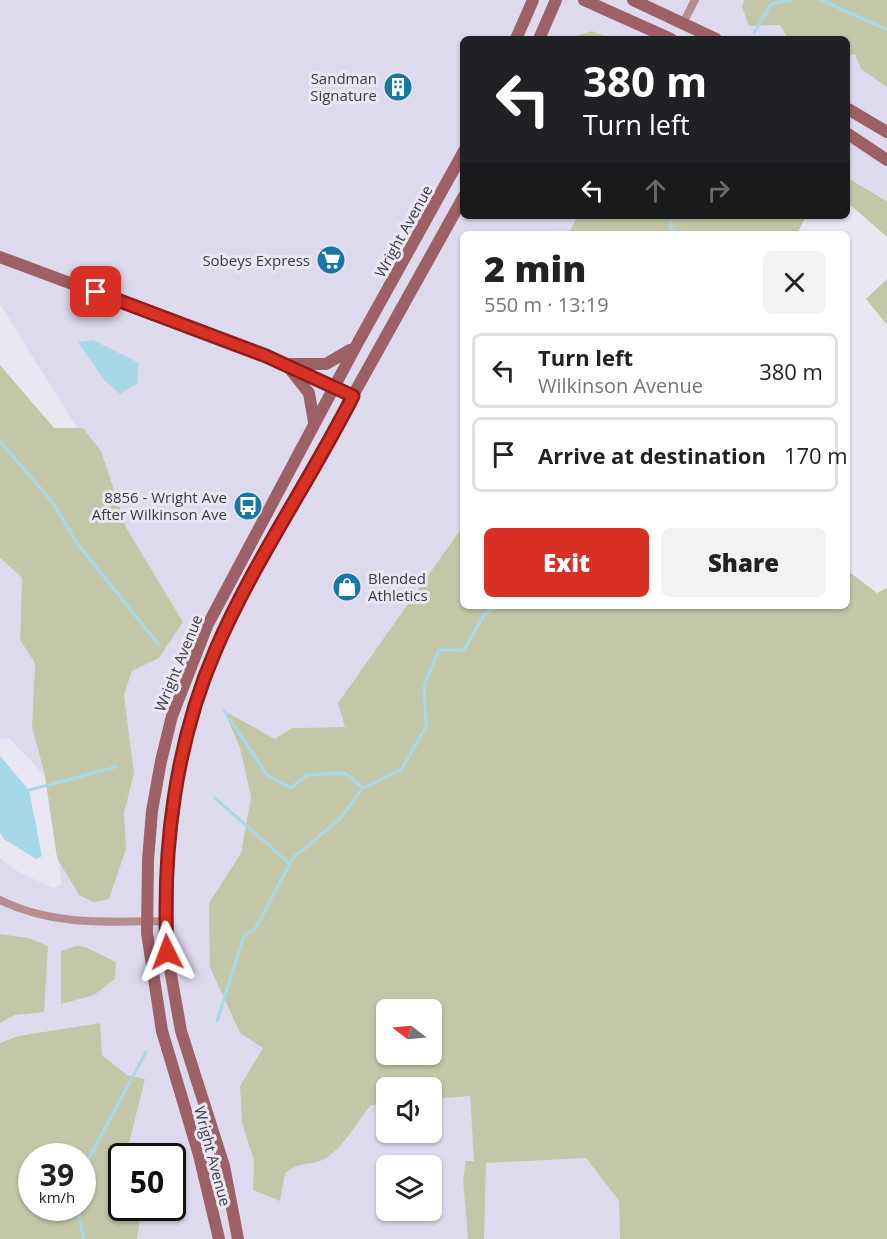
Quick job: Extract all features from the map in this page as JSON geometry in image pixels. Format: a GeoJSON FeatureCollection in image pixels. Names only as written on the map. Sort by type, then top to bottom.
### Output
{"type":"FeatureCollection","features":[{"type":"Feature","properties":{"kind":"main road"},"geometry":{"type":"LineString","coordinates":[[517,36],[533,0]]}},
{"type":"Feature","properties":{"kind":"main road"},"geometry":{"type":"LineString","coordinates":[[540,36],[556,0]]}},
{"type":"Feature","properties":{"kind":"main road"},"geometry":{"type":"LineString","coordinates":[[584,0],[664,36]]}},
{"type":"Feature","properties":{"kind":"main road"},"geometry":{"type":"LineString","coordinates":[[633,0],[710,36]]}},
{"type":"Feature","properties":{"kind":"main road"},"geometry":{"type":"LineString","coordinates":[[850,110],[887,132]]}},
{"type":"Feature","properties":{"kind":"main road"},"geometry":{"type":"LineString","coordinates":[[850,135],[887,160]]}},
{"type":"Feature","properties":{"kind":"main road","name":"Wright Avenue"},"geometry":{"type":"LineString","coordinates":[[219,1239],[199,1155],[162,1030],[146,921],[152,811],[172,716],[207,626],[356,346],[460,158]]}},
{"type":"Feature","properties":{"kind":"main road","name":"Wright Avenue"},"geometry":{"type":"LineString","coordinates":[[238,1239],[224,1166],[181,1031],[167,952],[165,921],[168,858],[179,768],[200,690],[233,611],[460,203]]}},
{"type":"Feature","properties":{"kind":"main road"},"geometry":{"type":"LineString","coordinates":[[0,257],[285,364],[353,396]]}},
{"type":"Feature","properties":{"kind":"main road"},"geometry":{"type":"LineString","coordinates":[[285,364],[326,364],[339,359],[356,346]]}},
{"type":"Feature","properties":{"kind":"main road"},"geometry":{"type":"LineString","coordinates":[[285,364],[309,393],[314,424]]}},
{"type":"Feature","properties":{"kind":"street"},"geometry":{"type":"LineString","coordinates":[[683,23],[695,0]]}},
{"type":"Feature","properties":{"kind":"street"},"geometry":{"type":"LineString","coordinates":[[0,900],[46,917],[75,922],[165,921]]}},
{"type":"Feature","properties":{"kind":"shaded area"},"geometry":{"type":"Polygon","coordinates":[[[0,0],[743,0],[742,7],[780,25],[786,36],[604,36],[592,31],[574,36],[460,36],[460,219],[576,219],[570,231],[460,231],[460,530],[338,703],[346,727],[292,728],[275,739],[224,712],[240,748],[251,797],[241,853],[209,903],[240,1033],[263,1048],[240,1086],[242,1123],[254,1161],[253,1190],[265,1194],[285,1173],[300,1163],[321,1161],[344,1142],[353,1126],[371,1104],[376,1104],[376,1143],[442,1143],[442,1098],[470,1095],[474,1161],[463,1180],[468,1239],[137,1239],[140,1221],[186,1221],[186,1143],[129,1143],[145,1079],[127,1075],[102,1055],[100,1023],[18,1036],[0,1043],[0,1023],[15,1015],[44,1011],[29,938],[0,934],[0,858],[17,871],[53,888],[62,884],[58,859],[80,895],[126,849],[124,813],[134,774],[124,695],[132,671],[159,658],[182,622],[127,529],[115,490],[83,428],[77,428],[0,304],[0,0]],[[61,951],[61,1004],[94,995],[115,979],[116,962],[61,951]]]}},
{"type":"Feature","properties":{"kind":"shaded area"},"geometry":{"type":"Polygon","coordinates":[[[855,53],[861,69],[887,87],[887,200],[850,179],[850,55],[855,53]]]}},
{"type":"Feature","properties":{"kind":"shaded area"},"geometry":{"type":"Polygon","coordinates":[[[0,558],[22,578],[20,640],[35,663],[32,727],[45,776],[9,738],[0,740],[0,558]]]}},
{"type":"Feature","properties":{"kind":"shaded area"},"geometry":{"type":"Polygon","coordinates":[[[586,1158],[619,1201],[620,1239],[484,1239],[485,1163],[586,1158]]]}},
{"type":"Feature","properties":{"kind":"green space"},"geometry":{"type":"Polygon","coordinates":[[[744,0],[887,0],[887,87],[861,69],[855,54],[850,55],[850,36],[786,36],[780,25],[749,26],[742,7],[744,0]]]}},
{"type":"Feature","properties":{"kind":"green space"},"geometry":{"type":"Polygon","coordinates":[[[592,31],[604,36],[575,36],[592,31]]]}},
{"type":"Feature","properties":{"kind":"green space"},"geometry":{"type":"Polygon","coordinates":[[[850,179],[887,201],[887,237],[850,205],[850,179]]]}},
{"type":"Feature","properties":{"kind":"green space"},"geometry":{"type":"Polygon","coordinates":[[[576,219],[804,219],[798,231],[570,231],[576,219]]]}},
{"type":"Feature","properties":{"kind":"green space"},"geometry":{"type":"Polygon","coordinates":[[[887,279],[887,325],[866,299],[887,279]]]}},
{"type":"Feature","properties":{"kind":"green space"},"geometry":{"type":"Polygon","coordinates":[[[0,365],[54,428],[83,428],[101,451],[127,529],[183,622],[159,658],[132,671],[124,695],[134,774],[124,813],[126,849],[109,899],[93,902],[79,895],[57,858],[45,776],[32,727],[35,663],[20,640],[22,578],[0,558],[0,365]]]}},
{"type":"Feature","properties":{"kind":"green space"},"geometry":{"type":"Polygon","coordinates":[[[460,530],[460,609],[850,609],[850,573],[877,593],[887,588],[887,1239],[620,1239],[619,1201],[586,1158],[486,1163],[484,1239],[468,1239],[463,1180],[466,1161],[474,1161],[470,1096],[442,1098],[442,1077],[376,1077],[376,1104],[371,1105],[335,1151],[320,1161],[300,1165],[285,1173],[280,1201],[253,1190],[254,1161],[242,1123],[240,1086],[263,1048],[240,1033],[210,967],[209,903],[241,853],[251,797],[240,748],[224,711],[275,739],[292,728],[345,727],[338,703],[460,530]]]}},
{"type":"Feature","properties":{"kind":"green space"},"geometry":{"type":"Polygon","coordinates":[[[0,934],[29,938],[48,946],[44,1012],[15,1015],[0,1023],[0,934]]]}},
{"type":"Feature","properties":{"kind":"green space"},"geometry":{"type":"Polygon","coordinates":[[[76,946],[85,947],[116,962],[115,979],[94,995],[61,1004],[61,951],[76,946]]]}},
{"type":"Feature","properties":{"kind":"green space"},"geometry":{"type":"Polygon","coordinates":[[[100,1023],[102,1055],[127,1075],[145,1079],[129,1143],[108,1143],[108,1221],[140,1221],[137,1239],[0,1239],[0,1043],[18,1036],[100,1023]]]}},
{"type":"Feature","properties":{"kind":"water"},"geometry":{"type":"Polygon","coordinates":[[[93,340],[139,363],[137,384],[120,394],[105,381],[78,342],[93,340]]]}},
{"type":"Feature","properties":{"kind":"water"},"geometry":{"type":"Polygon","coordinates":[[[0,756],[29,790],[42,856],[36,859],[4,839],[0,833],[0,756]]]}},
{"type":"Feature","properties":{"kind":"waterway"},"geometry":{"type":"LineString","coordinates":[[754,33],[771,4],[792,0]]}},
{"type":"Feature","properties":{"kind":"waterway"},"geometry":{"type":"LineString","coordinates":[[821,0],[887,30]]}},
{"type":"Feature","properties":{"kind":"waterway"},"geometry":{"type":"LineString","coordinates":[[671,219],[671,229],[675,231]]}},
{"type":"Feature","properties":{"kind":"waterway"},"geometry":{"type":"LineString","coordinates":[[0,441],[53,503],[77,543],[159,645]]}},
{"type":"Feature","properties":{"kind":"waterway"},"geometry":{"type":"LineString","coordinates":[[217,1021],[244,936],[255,929],[293,858],[340,819],[363,788],[401,770],[426,727],[424,686],[439,650],[464,650],[484,615],[492,609]]}},
{"type":"Feature","properties":{"kind":"waterway"},"geometry":{"type":"LineString","coordinates":[[224,711],[268,776],[291,788],[307,775],[345,773],[363,788]]}},
{"type":"Feature","properties":{"kind":"waterway"},"geometry":{"type":"LineString","coordinates":[[29,790],[116,767]]}},
{"type":"Feature","properties":{"kind":"waterway"},"geometry":{"type":"LineString","coordinates":[[215,798],[290,864]]}},
{"type":"Feature","properties":{"kind":"waterway"},"geometry":{"type":"LineString","coordinates":[[96,1145],[146,1052]]}},
{"type":"Feature","properties":{"kind":"waterway"},"geometry":{"type":"LineString","coordinates":[[80,1221],[84,1239]]}},
{"type":"Feature","properties":{"kind":"place","name":"Sandman Signature"},"geometry":{"type":"Point","coordinates":[398,87]}},
{"type":"Feature","properties":{"kind":"place","name":"Sobeys Express"},"geometry":{"type":"Point","coordinates":[331,260]}},
{"type":"Feature","properties":{"kind":"place","name":"8856 - Wright Ave After Wilkinson Ave"},"geometry":{"type":"Point","coordinates":[248,506]}},
{"type":"Feature","properties":{"kind":"place","name":"Blended Athletics"},"geometry":{"type":"Point","coordinates":[347,587]}},
{"type":"Feature","properties":{"kind":"route"},"geometry":{"type":"LineString","coordinates":[[96,292],[266,356],[353,396],[233,611],[200,690],[179,768],[172,818],[165,921],[167,952]]}}]}
